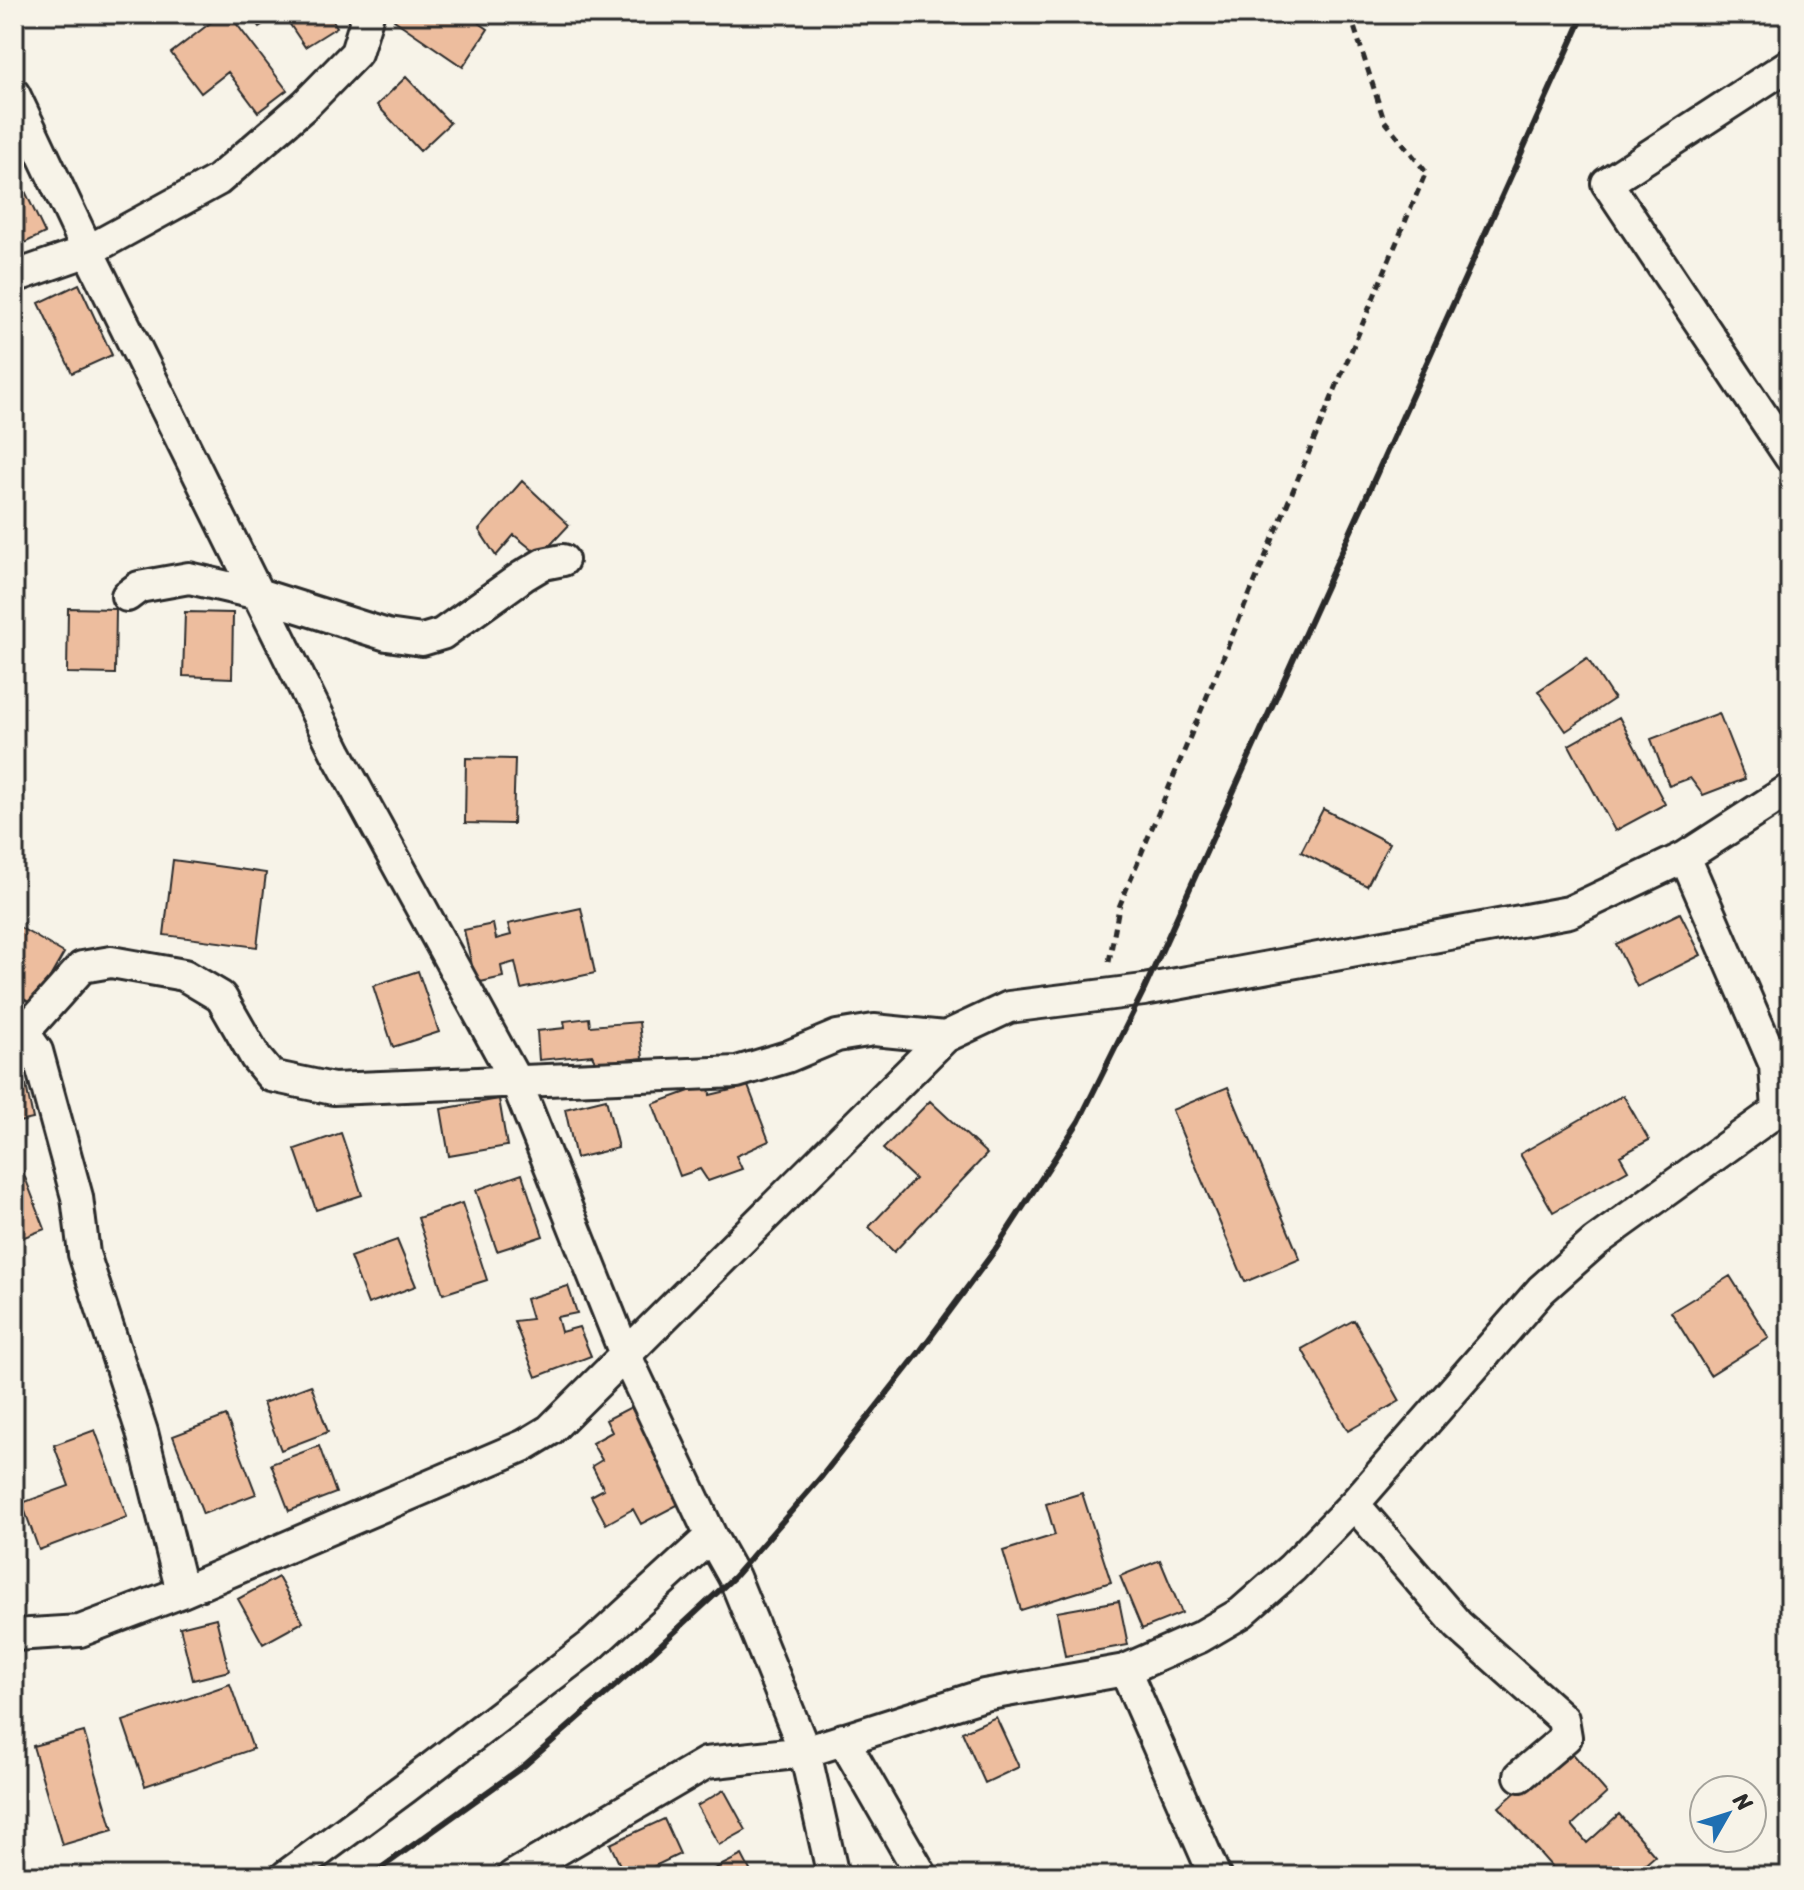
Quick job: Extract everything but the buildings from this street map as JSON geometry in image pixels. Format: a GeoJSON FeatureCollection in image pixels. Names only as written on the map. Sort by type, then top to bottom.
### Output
{"type":"FeatureCollection","features":[{"type":"Feature","properties":{"kind":"street"},"geometry":{"type":"LineString","coordinates":[[14,277],[88,251],[218,180],[305,105],[356,53],[368,14]]}},
{"type":"Feature","properties":{"kind":"street"},"geometry":{"type":"LineString","coordinates":[[1790,64],[1607,183],[1790,457]]}},
{"type":"Feature","properties":{"kind":"street"},"geometry":{"type":"LineString","coordinates":[[14,94],[88,251],[336,752],[516,1081],[625,1354],[711,1536],[734,1577],[805,1752],[833,1876]]}},
{"type":"Feature","properties":{"kind":"street"},"geometry":{"type":"LineString","coordinates":[[127,596],[139,587],[189,578],[258,594],[387,635],[422,640],[442,634],[543,564],[563,560]]}},
{"type":"Feature","properties":{"kind":"street"},"geometry":{"type":"LineString","coordinates":[[14,1635],[80,1631],[182,1592],[525,1445],[550,1430],[945,1037],[1009,1007],[1160,988],[1569,912],[1685,857],[1790,789]]}},
{"type":"Feature","properties":{"kind":"street"},"geometry":{"type":"LineString","coordinates":[[513,1876],[706,1763],[805,1752],[984,1695],[1125,1670],[1200,1637],[1241,1613],[1292,1568],[1354,1504],[1541,1290],[1595,1242],[1784,1110],[1775,1065],[1685,857]]}},
{"type":"Feature","properties":{"kind":"street"},"geometry":{"type":"LineString","coordinates":[[182,1592],[142,1432],[84,1254],[77,1197],[37,1051],[17,1033],[82,967],[111,962],[184,975],[221,997],[256,1058],[271,1076],[333,1089],[737,1072],[787,1057],[837,1036],[874,1030],[945,1037]]}},
{"type":"Feature","properties":{"kind":"street"},"geometry":{"type":"LineString","coordinates":[[1354,1504],[1458,1625],[1563,1719],[1566,1737],[1520,1776]]}},
{"type":"Feature","properties":{"kind":"street"},"geometry":{"type":"LineString","coordinates":[[286,1876],[592,1645],[711,1536]]}},
{"type":"Feature","properties":{"kind":"street"},"geometry":{"type":"LineString","coordinates":[[1125,1670],[1215,1876]]}},
{"type":"Feature","properties":{"kind":"street"},"geometry":{"type":"LineString","coordinates":[[843,1739],[922,1876]]}},
{"type":"Feature","properties":{"kind":"path"},"geometry":{"type":"LineString","coordinates":[[1102,996],[1119,907],[1426,172],[1384,120],[1350,14]]}},
{"type":"Feature","properties":{"kind":"railway"},"geometry":{"type":"LineString","coordinates":[[370,1876],[525,1765],[734,1577],[822,1476],[995,1250],[1079,1121],[1144,990],[1584,14]]}}]}
